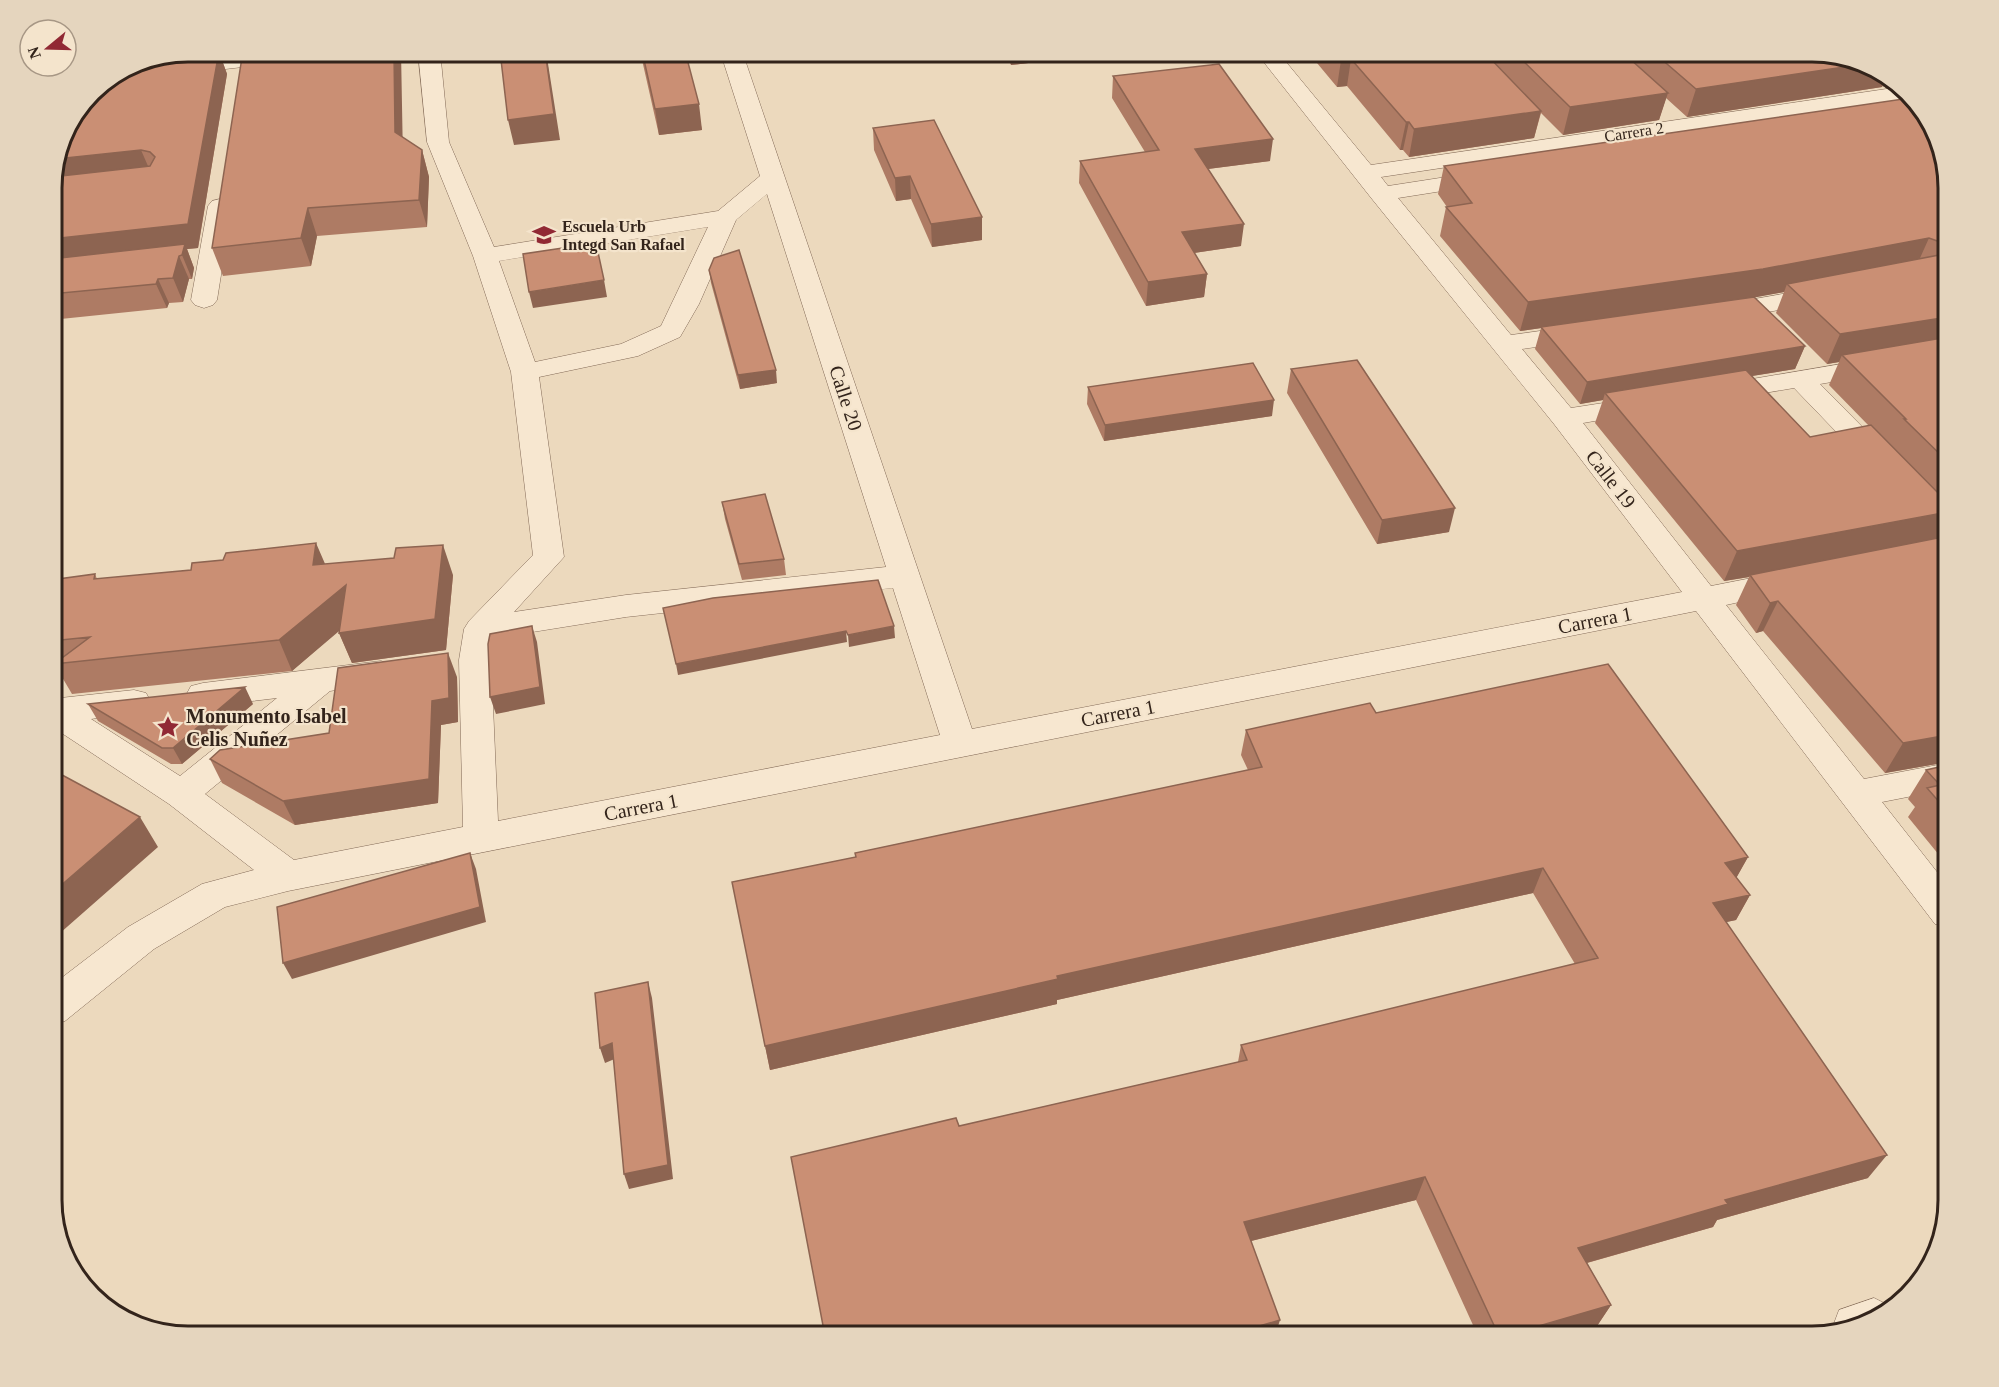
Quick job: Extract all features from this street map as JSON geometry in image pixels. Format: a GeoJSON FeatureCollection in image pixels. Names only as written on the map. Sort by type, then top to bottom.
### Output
{"type":"FeatureCollection","features":[{"type":"Feature","properties":{"kind":"street"},"geometry":{"type":"LineString","coordinates":[[139,72],[192,62]]}},
{"type":"Feature","properties":{"kind":"street"},"geometry":{"type":"LineString","coordinates":[[215,62],[240,73],[284,62]]}},
{"type":"Feature","properties":{"kind":"street"},"geometry":{"type":"LineString","coordinates":[[430,62],[438,142],[485,256],[525,372],[549,557],[478,644],[481,838]]}},
{"type":"Feature","properties":{"kind":"street","name":"Calle 20"},"geometry":{"type":"LineString","coordinates":[[736,62],[960,744]]}},
{"type":"Feature","properties":{"kind":"street","name":"Calle 19"},"geometry":{"type":"LineString","coordinates":[[1275,62],[1564,418],[1938,900]]}},
{"type":"Feature","properties":{"kind":"street","name":"Carrera 2"},"geometry":{"type":"LineString","coordinates":[[1372,183],[1671,118],[1896,95]]}},
{"type":"Feature","properties":{"kind":"street","name":"Carrera 2"},"geometry":{"type":"LineString","coordinates":[[1894,118],[1902,101]]}},
{"type":"Feature","properties":{"kind":"street"},"geometry":{"type":"LineString","coordinates":[[1539,127],[1556,144]]}},
{"type":"Feature","properties":{"kind":"street"},"geometry":{"type":"LineString","coordinates":[[1372,183],[1509,175]]}},
{"type":"Feature","properties":{"kind":"street"},"geometry":{"type":"LineString","coordinates":[[525,372],[629,350],[671,331],[686,304],[725,217],[773,177]]}},
{"type":"Feature","properties":{"kind":"street"},"geometry":{"type":"LineString","coordinates":[[204,300],[201,257],[223,188]]}},
{"type":"Feature","properties":{"kind":"street"},"geometry":{"type":"LineString","coordinates":[[485,256],[725,217]]}},
{"type":"Feature","properties":{"kind":"street"},"geometry":{"type":"LineString","coordinates":[[1693,317],[1846,290]]}},
{"type":"Feature","properties":{"kind":"street"},"geometry":{"type":"LineString","coordinates":[[1752,308],[1775,331]]}},
{"type":"Feature","properties":{"kind":"street"},"geometry":{"type":"LineString","coordinates":[[1504,344],[1611,329]]}},
{"type":"Feature","properties":{"kind":"street"},"geometry":{"type":"LineString","coordinates":[[1564,418],[1682,399],[1806,370],[1938,355]]}},
{"type":"Feature","properties":{"kind":"street"},"geometry":{"type":"LineString","coordinates":[[1806,370],[1899,479]]}},
{"type":"Feature","properties":{"kind":"street"},"geometry":{"type":"LineString","coordinates":[[442,664],[478,644],[626,606],[904,576]]}},
{"type":"Feature","properties":{"kind":"street","name":"Carrera 1"},"geometry":{"type":"LineString","coordinates":[[62,1000],[141,938],[215,895],[288,876],[1820,576]]}},
{"type":"Feature","properties":{"kind":"street"},"geometry":{"type":"LineString","coordinates":[[62,710],[319,682],[408,669]]}},
{"type":"Feature","properties":{"kind":"street"},"geometry":{"type":"LineString","coordinates":[[181,794],[319,682]]}},
{"type":"Feature","properties":{"kind":"street"},"geometry":{"type":"LineString","coordinates":[[62,717],[181,794],[288,876]]}},
{"type":"Feature","properties":{"kind":"street"},"geometry":{"type":"LineString","coordinates":[[1854,794],[1938,778]]}},
{"type":"Feature","properties":{"kind":"building"},"geometry":{"type":"Polygon","coordinates":[[[217,62],[188,224],[62,238],[62,176],[150,166],[155,157],[150,152],[141,150],[65,158],[78,125],[88,111],[105,93],[125,78],[163,64],[217,62]]]}},
{"type":"Feature","properties":{"kind":"building"},"geometry":{"type":"Polygon","coordinates":[[[241,62],[394,62],[395,132],[422,150],[419,200],[308,208],[301,238],[212,248],[241,62]]]}},
{"type":"Feature","properties":{"kind":"building"},"geometry":{"type":"Polygon","coordinates":[[[501,62],[547,62],[554,114],[508,120],[501,62]]]}},
{"type":"Feature","properties":{"kind":"building"},"geometry":{"type":"Polygon","coordinates":[[[644,62],[688,62],[699,104],[655,109],[644,62]]]}},
{"type":"Feature","properties":{"kind":"building"},"geometry":{"type":"Polygon","coordinates":[[[1354,62],[1494,62],[1541,111],[1414,129],[1409,122],[1406,122],[1354,62]]]}},
{"type":"Feature","properties":{"kind":"building"},"geometry":{"type":"Polygon","coordinates":[[[1524,62],[1633,62],[1668,93],[1570,107],[1524,62]]]}},
{"type":"Feature","properties":{"kind":"building"},"geometry":{"type":"Polygon","coordinates":[[[1665,62],[1819,62],[1847,67],[1696,89],[1665,62]]]}},
{"type":"Feature","properties":{"kind":"building"},"geometry":{"type":"Polygon","coordinates":[[[1219,64],[1273,139],[1195,149],[1244,224],[1182,232],[1207,274],[1148,282],[1080,161],[1159,150],[1113,76],[1219,64]]]}},
{"type":"Feature","properties":{"kind":"building"},"geometry":{"type":"Polygon","coordinates":[[[1900,99],[1921,125],[1933,155],[1938,188],[1938,241],[1929,238],[1763,269],[1528,302],[1446,207],[1472,203],[1444,166],[1900,99]]]}},
{"type":"Feature","properties":{"kind":"building"},"geometry":{"type":"Polygon","coordinates":[[[934,120],[982,217],[931,224],[910,176],[895,178],[873,128],[934,120]]]}},
{"type":"Feature","properties":{"kind":"building"},"geometry":{"type":"Polygon","coordinates":[[[596,243],[604,280],[529,292],[523,254],[596,243]]]}},
{"type":"Feature","properties":{"kind":"building"},"geometry":{"type":"Polygon","coordinates":[[[185,244],[173,278],[158,279],[156,284],[62,293],[62,258],[185,244]]]}},
{"type":"Feature","properties":{"kind":"building"},"geometry":{"type":"Polygon","coordinates":[[[739,250],[776,370],[738,375],[709,270],[714,258],[739,250]]]}},
{"type":"Feature","properties":{"kind":"building"},"geometry":{"type":"Polygon","coordinates":[[[1938,255],[1938,319],[1840,334],[1787,284],[1938,255]]]}},
{"type":"Feature","properties":{"kind":"building"},"geometry":{"type":"Polygon","coordinates":[[[1754,297],[1805,346],[1587,382],[1541,327],[1754,297]]]}},
{"type":"Feature","properties":{"kind":"building"},"geometry":{"type":"Polygon","coordinates":[[[1938,339],[1938,452],[1904,419],[1906,419],[1842,355],[1938,339]]]}},
{"type":"Feature","properties":{"kind":"building"},"geometry":{"type":"Polygon","coordinates":[[[1357,360],[1455,508],[1382,520],[1291,369],[1357,360]]]}},
{"type":"Feature","properties":{"kind":"building"},"geometry":{"type":"Polygon","coordinates":[[[1253,363],[1274,400],[1105,425],[1088,387],[1253,363]]]}},
{"type":"Feature","properties":{"kind":"building"},"geometry":{"type":"Polygon","coordinates":[[[1746,370],[1810,437],[1871,425],[1938,493],[1938,514],[1737,551],[1605,393],[1746,370]]]}},
{"type":"Feature","properties":{"kind":"building"},"geometry":{"type":"Polygon","coordinates":[[[765,494],[784,559],[739,564],[722,502],[765,494]]]}},
{"type":"Feature","properties":{"kind":"building"},"geometry":{"type":"Polygon","coordinates":[[[1938,538],[1938,737],[1903,743],[1778,601],[1770,603],[1750,575],[1938,538]]]}},
{"type":"Feature","properties":{"kind":"building"},"geometry":{"type":"Polygon","coordinates":[[[316,543],[313,565],[394,558],[396,548],[443,545],[435,619],[339,633],[346,585],[279,640],[62,663],[62,658],[90,637],[62,640],[62,578],[95,574],[94,579],[191,570],[192,563],[223,560],[226,553],[316,543]]]}},
{"type":"Feature","properties":{"kind":"building"},"geometry":{"type":"Polygon","coordinates":[[[878,580],[894,626],[848,635],[846,631],[676,664],[663,608],[713,598],[878,580]]]}},
{"type":"Feature","properties":{"kind":"building"},"geometry":{"type":"Polygon","coordinates":[[[532,626],[540,687],[490,697],[488,644],[490,634],[532,626]]]}},
{"type":"Feature","properties":{"kind":"building"},"geometry":{"type":"Polygon","coordinates":[[[448,653],[449,698],[432,701],[429,779],[283,801],[210,759],[220,750],[329,733],[338,668],[448,653]]]}},
{"type":"Feature","properties":{"kind":"building"},"geometry":{"type":"Polygon","coordinates":[[[1608,664],[1748,857],[1725,863],[1750,895],[1713,903],[1887,1155],[1725,1200],[1728,1204],[1578,1248],[1611,1305],[1539,1326],[1494,1326],[1425,1177],[1244,1222],[1280,1320],[1259,1326],[823,1326],[791,1157],[956,1118],[959,1126],[1247,1060],[1241,1045],[1598,958],[1543,868],[1057,976],[1058,979],[765,1046],[732,882],[856,857],[855,853],[1262,767],[1246,730],[1370,703],[1376,713],[1608,664]]]}},
{"type":"Feature","properties":{"kind":"building"},"geometry":{"type":"Polygon","coordinates":[[[245,687],[173,748],[162,748],[88,704],[245,687]]]}},
{"type":"Feature","properties":{"kind":"building"},"geometry":{"type":"Polygon","coordinates":[[[1938,767],[1938,783],[1926,770],[1938,767]]]}},
{"type":"Feature","properties":{"kind":"building"},"geometry":{"type":"Polygon","coordinates":[[[62,775],[140,817],[62,884],[62,775]]]}},
{"type":"Feature","properties":{"kind":"building"},"geometry":{"type":"Polygon","coordinates":[[[1938,785],[1938,801],[1927,788],[1938,785]]]}},
{"type":"Feature","properties":{"kind":"building"},"geometry":{"type":"Polygon","coordinates":[[[470,853],[480,907],[283,963],[277,907],[470,853]]]}},
{"type":"Feature","properties":{"kind":"building"},"geometry":{"type":"Polygon","coordinates":[[[648,982],[668,1165],[624,1174],[612,1043],[600,1048],[595,993],[648,982]]]}},
{"type":"Feature","properties":{"kind":"place","name":"Escuela Urb Integd San Rafael"},"geometry":{"type":"Point","coordinates":[544,235]}},
{"type":"Feature","properties":{"kind":"place","name":"Monumento Isabel Celis Nuñez"},"geometry":{"type":"Point","coordinates":[168,727]}}]}
